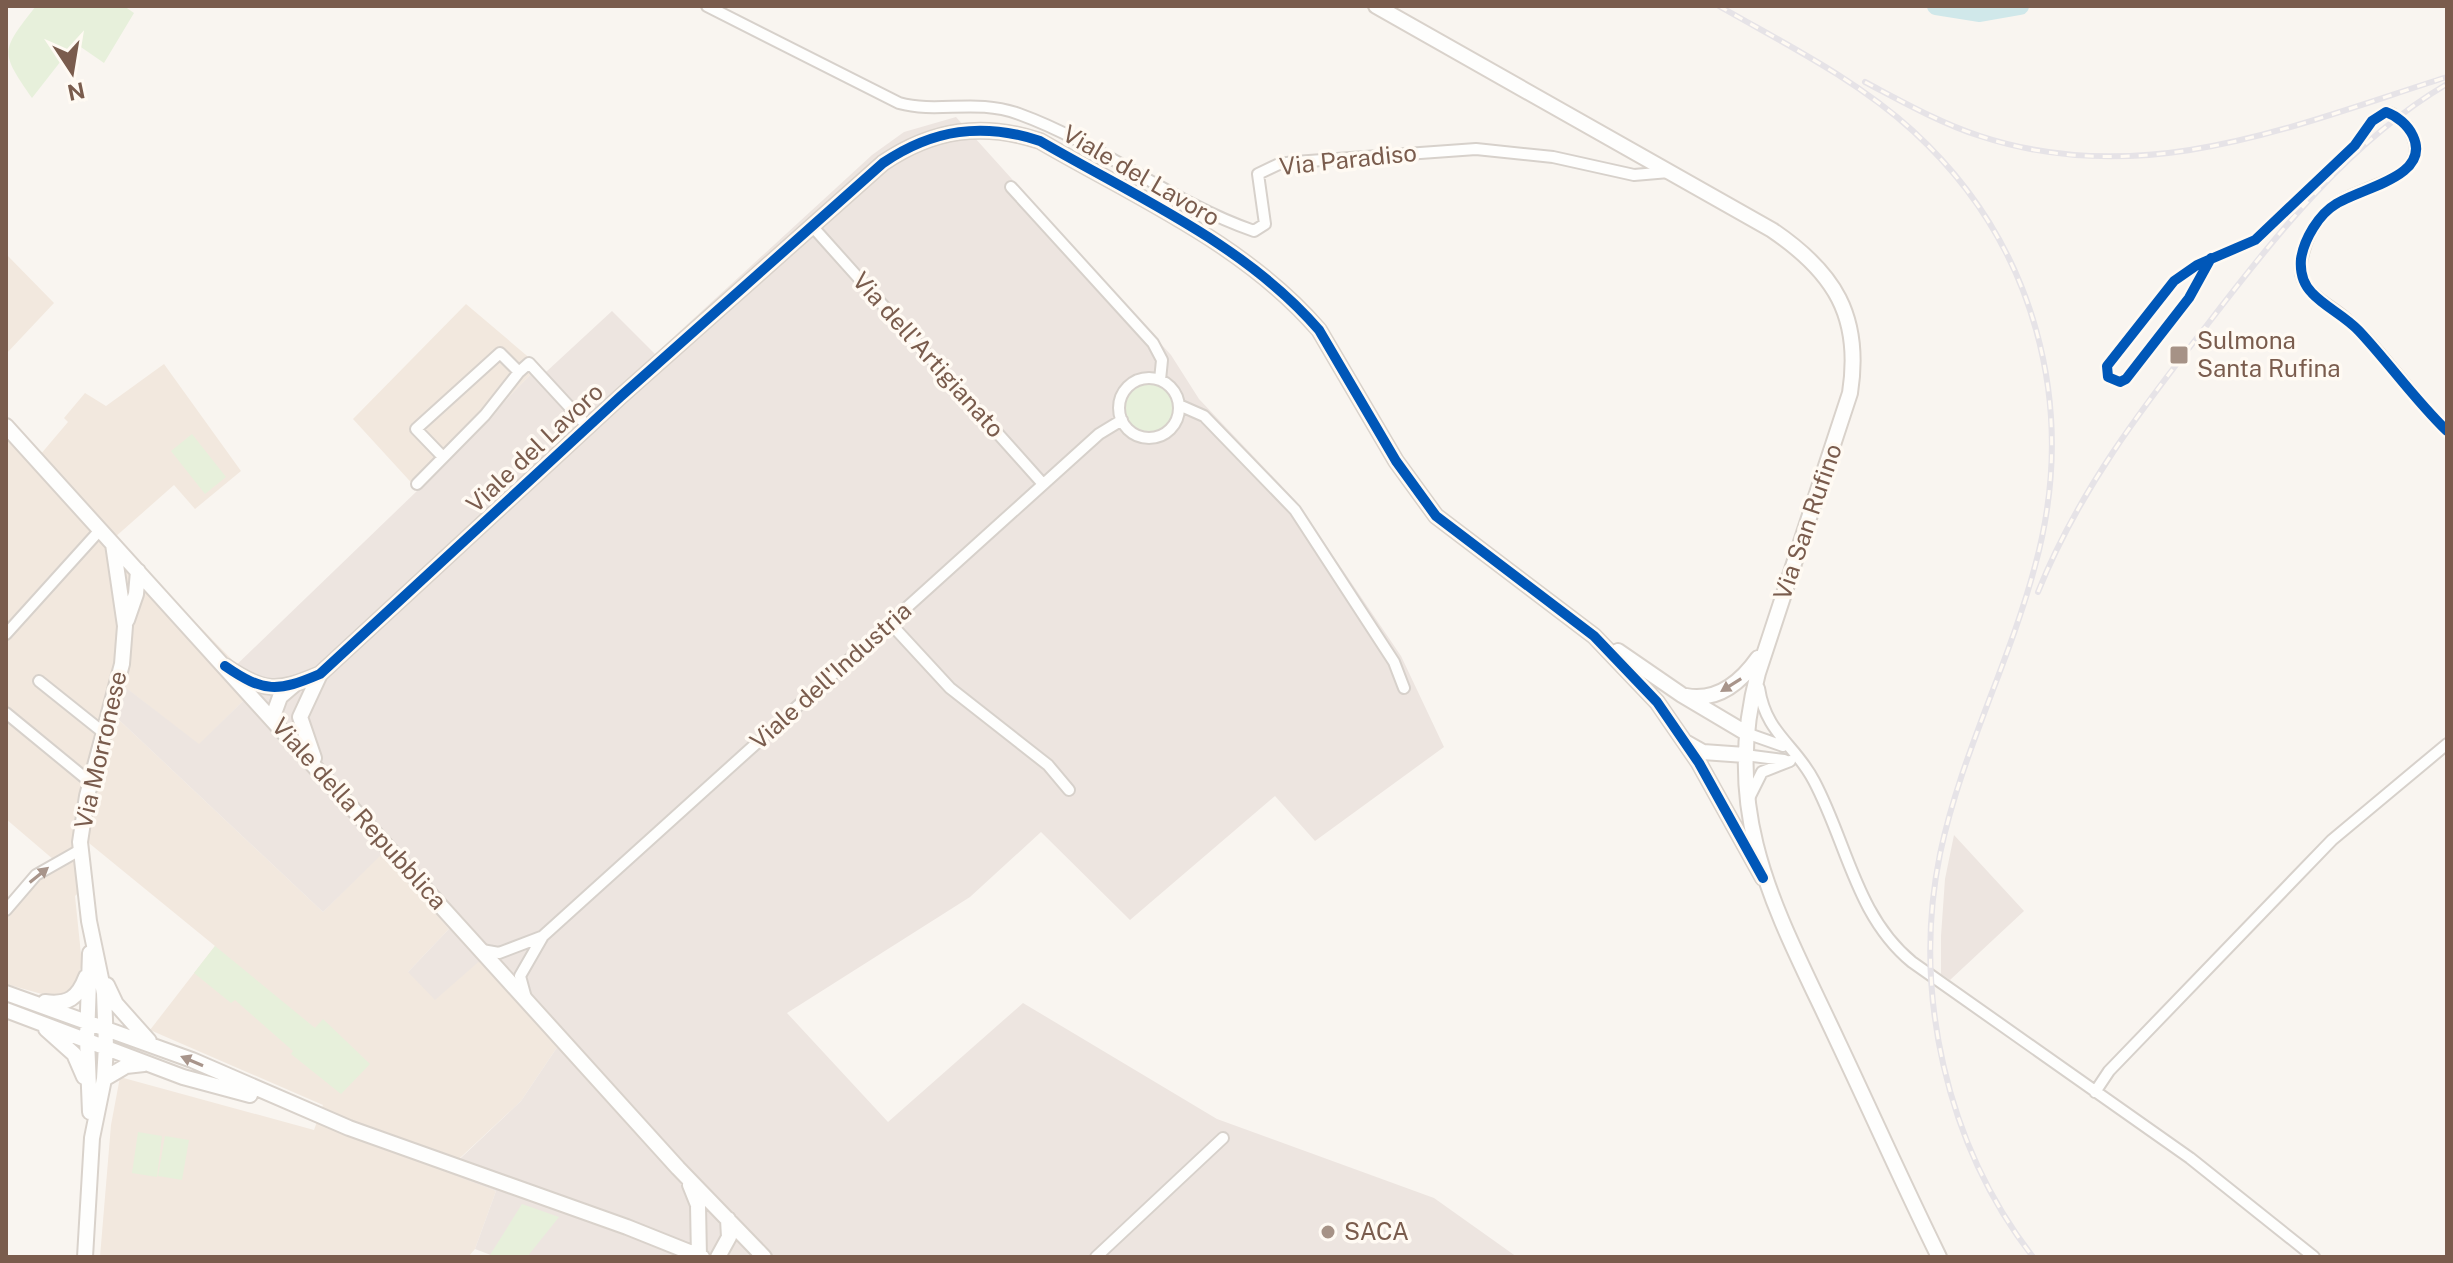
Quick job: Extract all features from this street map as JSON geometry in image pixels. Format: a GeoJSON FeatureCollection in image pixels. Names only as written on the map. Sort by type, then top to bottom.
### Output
{"type":"FeatureCollection","features":[{"type":"Feature","properties":{"kind":"street","name":"Via Paradiso"},"geometry":{"type":"LineString","coordinates":[[707,6],[899,103],[917,108],[961,104],[994,106],[1076,137],[1181,201],[1254,231],[1265,224],[1258,174],[1279,164],[1476,149],[1553,157],[1634,175],[1669,172]]}},
{"type":"Feature","properties":{"kind":"street","name":"Via San Rufino"},"geometry":{"type":"LineString","coordinates":[[1376,6],[1772,230],[1808,257],[1833,287],[1850,325],[1854,349],[1850,393],[1758,673],[1746,733],[1747,810],[1763,878],[1892,1163],[1939,1257]]}},
{"type":"Feature","properties":{"kind":"street"},"geometry":{"type":"LineString","coordinates":[[2211,258],[2189,298],[2126,379],[2114,381],[2108,377],[2107,366],[2164,291],[2181,275],[2211,258],[2255,240],[2355,145],[2372,121],[2386,112],[2392,114]]}},
{"type":"Feature","properties":{"kind":"street"},"geometry":{"type":"LineString","coordinates":[[1010,131],[1017,113]]}},
{"type":"Feature","properties":{"kind":"street"},"geometry":{"type":"LineString","coordinates":[[2407,126],[2416,145],[2414,160],[2403,173],[2334,204],[2306,240],[2301,261],[2302,279],[2311,292],[2359,331],[2447,431]]}},
{"type":"Feature","properties":{"kind":"street","name":"Viale del Lavoro"},"geometry":{"type":"LineString","coordinates":[[320,674],[588,427],[883,163],[926,139],[955,131],[1010,131],[1040,141],[1221,245],[1279,288],[1319,330],[1396,461],[1436,516],[1594,636],[1746,733]]}},
{"type":"Feature","properties":{"kind":"street"},"geometry":{"type":"LineString","coordinates":[[1011,187],[1153,343],[1162,360],[1160,380]]}},
{"type":"Feature","properties":{"kind":"street","name":"Via dell'Artigianato"},"geometry":{"type":"LineString","coordinates":[[812,226],[1043,484]]}},
{"type":"Feature","properties":{"kind":"street"},"geometry":{"type":"LineString","coordinates":[[443,457],[416,429],[500,353],[519,372]]}},
{"type":"Feature","properties":{"kind":"street"},"geometry":{"type":"LineString","coordinates":[[417,484],[485,415],[529,363],[588,427]]}},
{"type":"Feature","properties":{"kind":"street"},"geometry":{"type":"LineString","coordinates":[[1140,380],[1160,380],[1175,393],[1179,405],[1174,425],[1157,437],[1136,435],[1122,420],[1121,399],[1128,387],[1140,380]]}},
{"type":"Feature","properties":{"kind":"street"},"geometry":{"type":"LineString","coordinates":[[1179,405],[1204,416],[1295,510],[1394,662],[1404,688]]}},
{"type":"Feature","properties":{"kind":"street","name":"Viale dell'Industria"},"geometry":{"type":"LineString","coordinates":[[525,964],[543,936],[1099,434],[1122,420]]}},
{"type":"Feature","properties":{"kind":"street","name":"Viale della Repubblica"},"geometry":{"type":"LineString","coordinates":[[6,426],[678,1168],[764,1257]]}},
{"type":"Feature","properties":{"kind":"street"},"geometry":{"type":"LineString","coordinates":[[6,634],[100,530]]}},
{"type":"Feature","properties":{"kind":"street","name":"Via Morronese"},"geometry":{"type":"LineString","coordinates":[[92,1138],[104,1079],[104,993],[95,966],[80,850],[81,822],[90,782],[122,664],[125,626],[113,543]]}},
{"type":"Feature","properties":{"kind":"street"},"geometry":{"type":"LineString","coordinates":[[121,592],[126,577],[138,571]]}},
{"type":"Feature","properties":{"kind":"street","name":"Via Morronese"},"geometry":{"type":"LineString","coordinates":[[125,626],[138,571]]}},
{"type":"Feature","properties":{"kind":"street"},"geometry":{"type":"LineString","coordinates":[[132,605],[148,600],[166,601]]}},
{"type":"Feature","properties":{"kind":"street"},"geometry":{"type":"LineString","coordinates":[[890,623],[950,688],[1048,765],[1069,790]]}},
{"type":"Feature","properties":{"kind":"street","name":"Viale del Lavoro"},"geometry":{"type":"LineString","coordinates":[[1594,636],[1645,688],[1684,740],[1763,878]]}},
{"type":"Feature","properties":{"kind":"street"},"geometry":{"type":"LineString","coordinates":[[1682,695],[1701,697],[1732,686],[1765,648]]}},
{"type":"Feature","properties":{"kind":"street"},"geometry":{"type":"LineString","coordinates":[[225,666],[254,685],[272,689],[294,685],[320,674]]}},
{"type":"Feature","properties":{"kind":"street"},"geometry":{"type":"LineString","coordinates":[[1758,673],[1765,717],[1791,756]]}},
{"type":"Feature","properties":{"kind":"street"},"geometry":{"type":"LineString","coordinates":[[320,674],[300,717],[304,737],[320,771]]}},
{"type":"Feature","properties":{"kind":"street"},"geometry":{"type":"LineString","coordinates":[[39,681],[104,733]]}},
{"type":"Feature","properties":{"kind":"street"},"geometry":{"type":"LineString","coordinates":[[294,685],[280,697],[272,719],[283,718],[305,703]]}},
{"type":"Feature","properties":{"kind":"street"},"geometry":{"type":"LineString","coordinates":[[6,713],[90,782]]}},
{"type":"Feature","properties":{"kind":"street"},"geometry":{"type":"LineString","coordinates":[[1746,733],[1778,742],[1805,766],[1816,785],[1872,919],[1888,941],[1912,962],[2190,1158],[2314,1257]]}},
{"type":"Feature","properties":{"kind":"street"},"geometry":{"type":"LineString","coordinates":[[1684,740],[1703,752],[1791,756]]}},
{"type":"Feature","properties":{"kind":"street"},"geometry":{"type":"LineString","coordinates":[[2095,1092],[2109,1071],[2295,877],[2342,832],[2447,744]]}},
{"type":"Feature","properties":{"kind":"street"},"geometry":{"type":"LineString","coordinates":[[1747,810],[1752,789],[1762,772],[1791,756]]}},
{"type":"Feature","properties":{"kind":"street"},"geometry":{"type":"LineString","coordinates":[[6,910],[36,875],[80,850]]}},
{"type":"Feature","properties":{"kind":"street","name":"Viale dell'Industria"},"geometry":{"type":"LineString","coordinates":[[482,950],[499,953],[543,936]]}},
{"type":"Feature","properties":{"kind":"street","name":"Viale dell'Industria"},"geometry":{"type":"LineString","coordinates":[[501,972],[507,959],[519,947]]}},
{"type":"Feature","properties":{"kind":"street"},"geometry":{"type":"LineString","coordinates":[[501,972],[525,964]]}},
{"type":"Feature","properties":{"kind":"street"},"geometry":{"type":"LineString","coordinates":[[525,964],[520,976],[527,1000]]}},
{"type":"Feature","properties":{"kind":"street","name":"Via Morronese"},"geometry":{"type":"LineString","coordinates":[[6,993],[49,1003],[69,1002],[80,993],[95,966]]}},
{"type":"Feature","properties":{"kind":"street","name":"Via Morronese"},"geometry":{"type":"LineString","coordinates":[[89,1095],[87,1039],[95,966]]}},
{"type":"Feature","properties":{"kind":"street","name":"Via Morronese"},"geometry":{"type":"LineString","coordinates":[[95,966],[116,1004],[155,1047]]}},
{"type":"Feature","properties":{"kind":"street"},"geometry":{"type":"LineString","coordinates":[[6,993],[155,1047],[289,1105],[700,1256]]}},
{"type":"Feature","properties":{"kind":"street"},"geometry":{"type":"LineString","coordinates":[[6,1010],[183,1077],[289,1105]]}},
{"type":"Feature","properties":{"kind":"street"},"geometry":{"type":"LineString","coordinates":[[32,1020],[59,1038],[74,1054],[89,1095],[92,1138],[85,1257]]}},
{"type":"Feature","properties":{"kind":"street"},"geometry":{"type":"LineString","coordinates":[[104,1079],[126,1066],[150,1064]]}},
{"type":"Feature","properties":{"kind":"street"},"geometry":{"type":"LineString","coordinates":[[1096,1257],[1223,1138]]}},
{"type":"Feature","properties":{"kind":"street","name":"Viale della Repubblica"},"geometry":{"type":"LineString","coordinates":[[678,1168],[697,1197],[700,1256]]}},
{"type":"Feature","properties":{"kind":"street"},"geometry":{"type":"LineString","coordinates":[[531,1194],[677,1257]]}},
{"type":"Feature","properties":{"kind":"street"},"geometry":{"type":"LineString","coordinates":[[663,1240],[687,1237],[699,1219]]}},
{"type":"Feature","properties":{"kind":"street"},"geometry":{"type":"LineString","coordinates":[[718,1257],[729,1237],[728,1219]]}},
{"type":"Feature","properties":{"kind":"shaded area"},"geometry":{"type":"Polygon","coordinates":[[[956,117],[1171,355],[1199,399],[1296,501],[1401,656],[1444,747],[1315,841],[1275,796],[1130,920],[1041,832],[970,897],[787,1013],[888,1122],[1023,1003],[1217,1119],[1434,1198],[1517,1257],[496,1257],[475,1249],[496,1191],[446,1172],[521,1101],[560,1043],[483,958],[435,1000],[408,972],[449,929],[384,852],[323,912],[117,718],[125,687],[199,744],[244,700],[226,675],[418,490],[539,366],[546,372],[612,311],[655,354],[872,155],[904,132],[956,117]]]}},
{"type":"Feature","properties":{"kind":"shaded area"},"geometry":{"type":"Polygon","coordinates":[[[6,254],[54,303],[6,354],[6,254]]]}},
{"type":"Feature","properties":{"kind":"shaded area"},"geometry":{"type":"Polygon","coordinates":[[[466,304],[539,366],[418,490],[353,419],[466,304]]]}},
{"type":"Feature","properties":{"kind":"shaded area"},"geometry":{"type":"Polygon","coordinates":[[[164,364],[241,471],[195,509],[174,485],[114,538],[237,665],[226,675],[245,699],[199,745],[126,688],[117,718],[323,912],[383,851],[449,929],[408,972],[483,957],[560,1043],[521,1101],[446,1171],[496,1191],[475,1249],[468,1257],[100,1257],[111,1125],[120,1077],[314,1130],[323,1105],[150,1030],[215,946],[84,839],[87,885],[75,896],[82,964],[75,985],[67,992],[49,996],[6,984],[6,906],[54,860],[6,819],[6,419],[40,455],[68,422],[64,418],[85,393],[106,406],[164,364]]]}},
{"type":"Feature","properties":{"kind":"shaded area"},"geometry":{"type":"Polygon","coordinates":[[[1954,835],[2024,911],[1950,980],[1941,974],[1941,936],[1945,879],[1954,835]]]}},
{"type":"Feature","properties":{"kind":"green space"},"geometry":{"type":"Polygon","coordinates":[[[36,6],[124,6],[134,13],[104,63],[75,43],[32,98],[14,70],[8,52],[16,33],[36,6]]]}},
{"type":"Feature","properties":{"kind":"green space"},"geometry":{"type":"Polygon","coordinates":[[[1149,384],[1166,391],[1173,408],[1166,425],[1149,432],[1132,425],[1125,408],[1132,391],[1149,384]]]}},
{"type":"Feature","properties":{"kind":"green space"},"geometry":{"type":"Polygon","coordinates":[[[192,434],[226,477],[205,494],[171,451],[192,434]]]}},
{"type":"Feature","properties":{"kind":"green space"},"geometry":{"type":"Polygon","coordinates":[[[215,946],[315,1028],[323,1019],[370,1064],[341,1094],[291,1054],[293,1051],[235,1000],[231,1003],[194,973],[215,946]]]}},
{"type":"Feature","properties":{"kind":"green space"},"geometry":{"type":"Polygon","coordinates":[[[138,1132],[162,1136],[157,1177],[132,1173],[138,1132]]]}},
{"type":"Feature","properties":{"kind":"green space"},"geometry":{"type":"Polygon","coordinates":[[[165,1136],[189,1140],[182,1180],[158,1176],[165,1136]]]}},
{"type":"Feature","properties":{"kind":"green space"},"geometry":{"type":"Polygon","coordinates":[[[522,1204],[559,1217],[527,1257],[490,1255],[522,1204]]]}},
{"type":"Feature","properties":{"kind":"waterway"},"geometry":{"type":"LineString","coordinates":[[1936,6],[1980,13],[2020,6]]}},
{"type":"Feature","properties":{"kind":"railway"},"geometry":{"type":"LineString","coordinates":[[1719,6],[1844,79],[1913,131],[1955,175],[1990,224],[2017,276],[2036,330],[2048,388],[2052,446],[2047,506],[2024,602],[1949,817],[1932,906],[1930,959],[1934,1012],[1943,1065],[1958,1116],[1978,1166],[2003,1213],[2033,1257]]}},
{"type":"Feature","properties":{"kind":"railway"},"geometry":{"type":"LineString","coordinates":[[1865,82],[1936,118],[1980,136],[2041,151],[2100,156],[2159,154],[2217,145],[2332,114],[2447,77]]}},
{"type":"Feature","properties":{"kind":"railway"},"geometry":{"type":"LineString","coordinates":[[2038,592],[2072,520],[2113,452],[2158,388],[2259,258],[2346,162],[2378,133],[2447,84]]}},
{"type":"Feature","properties":{"kind":"cycle path"},"geometry":{"type":"LineString","coordinates":[[2211,258],[2189,298],[2126,379],[2120,382],[2108,377],[2107,366],[2174,281],[2197,265],[2255,240],[2355,145],[2372,121],[2386,112],[2398,118],[2413,136],[2416,150],[2412,162],[2391,179],[2347,198],[2324,214],[2305,243],[2302,273],[2312,293],[2359,331],[2447,431]]}},
{"type":"Feature","properties":{"kind":"cycle path"},"geometry":{"type":"LineString","coordinates":[[225,666],[250,681],[271,687],[293,684],[320,674],[620,397],[883,163],[940,136],[959,132],[998,132],[1040,141],[1188,224],[1224,247],[1290,299],[1319,330],[1396,461],[1436,516],[1594,636],[1657,702],[1699,763],[1763,878]]}},
{"type":"Feature","properties":{"kind":"place","name":"Sulmona Santa Rufina"},"geometry":{"type":"Point","coordinates":[2179,355]}},
{"type":"Feature","properties":{"kind":"place","name":"SACA"},"geometry":{"type":"Point","coordinates":[1328,1232]}}]}
